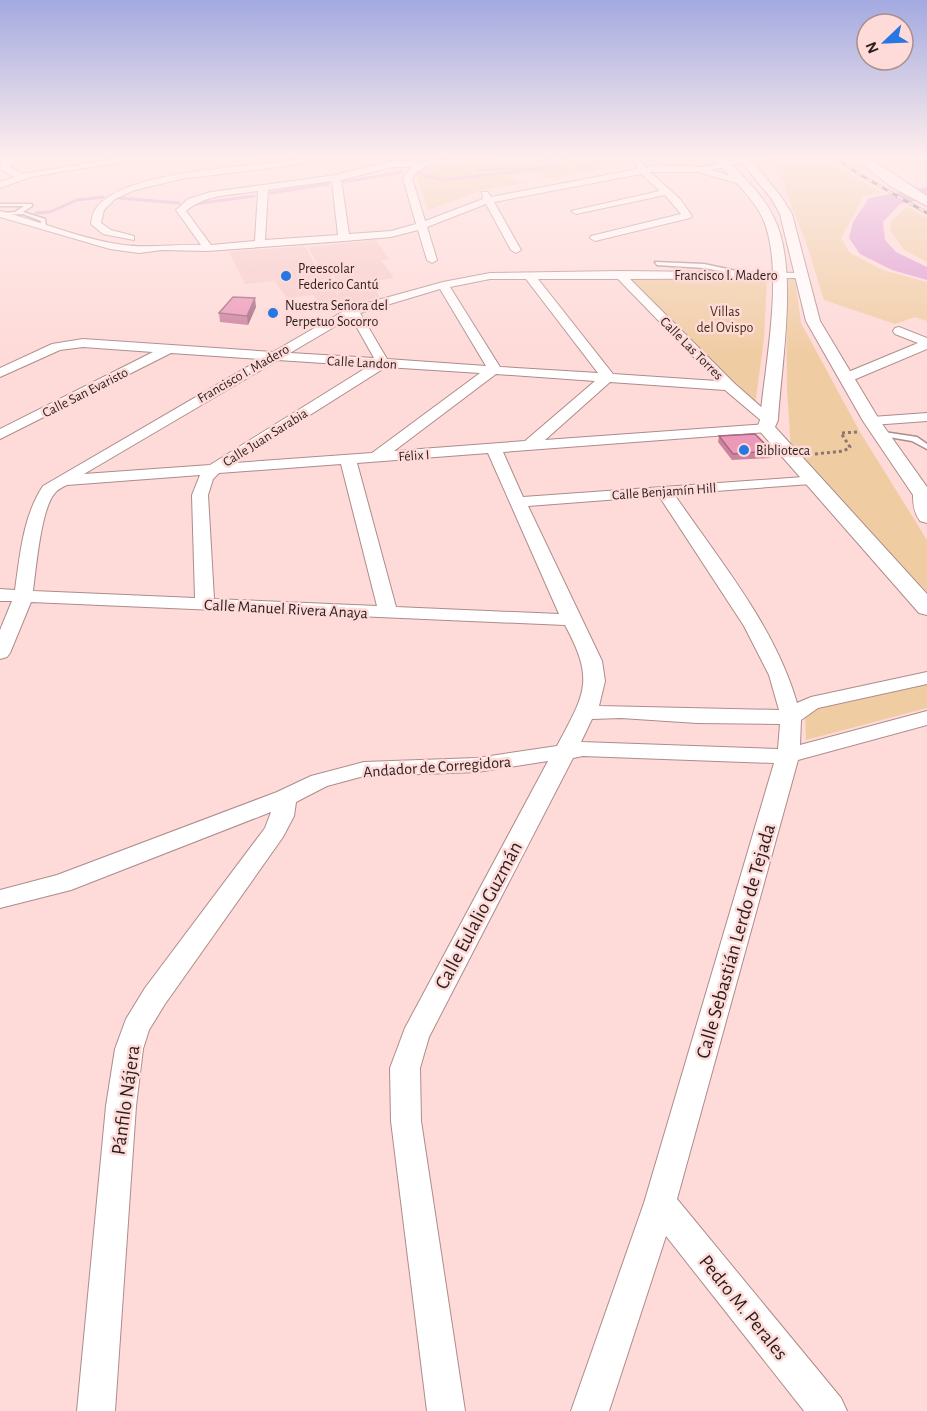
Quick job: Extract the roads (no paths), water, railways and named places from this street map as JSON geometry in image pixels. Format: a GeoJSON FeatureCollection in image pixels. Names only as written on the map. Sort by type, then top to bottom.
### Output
{"type":"FeatureCollection","features":[{"type":"Feature","properties":{"kind":"street"},"geometry":{"type":"LineString","coordinates":[[35,224],[114,247],[139,250],[344,235],[391,234],[418,224]]}},
{"type":"Feature","properties":{"kind":"street"},"geometry":{"type":"LineString","coordinates":[[96,224],[107,232],[148,241],[162,247]]}},
{"type":"Feature","properties":{"kind":"street"},"geometry":{"type":"LineString","coordinates":[[190,224],[207,245]]}},
{"type":"Feature","properties":{"kind":"street"},"geometry":{"type":"LineString","coordinates":[[260,241],[261,224]]}},
{"type":"Feature","properties":{"kind":"street"},"geometry":{"type":"LineString","coordinates":[[342,224],[344,235]]}},
{"type":"Feature","properties":{"kind":"street"},"geometry":{"type":"LineString","coordinates":[[420,224],[432,260]]}},
{"type":"Feature","properties":{"kind":"street"},"geometry":{"type":"LineString","coordinates":[[502,224],[516,250]]}},
{"type":"Feature","properties":{"kind":"street"},"geometry":{"type":"LineString","coordinates":[[771,224],[778,275],[767,424],[791,456],[927,609]]}},
{"type":"Feature","properties":{"kind":"street"},"geometry":{"type":"LineString","coordinates":[[790,224],[800,275],[813,321],[876,427],[925,497],[923,506],[927,517]]}},
{"type":"Feature","properties":{"kind":"street","name":"Francisco I. Madero"},"geometry":{"type":"LineString","coordinates":[[0,653],[23,598],[31,539],[42,500],[49,489],[352,311],[480,277],[619,274],[800,275]]}},
{"type":"Feature","properties":{"kind":"street","name":"Calle Las Torres"},"geometry":{"type":"LineString","coordinates":[[619,274],[767,424]]}},
{"type":"Feature","properties":{"kind":"street"},"geometry":{"type":"LineString","coordinates":[[529,275],[608,377],[529,446]]}},
{"type":"Feature","properties":{"kind":"street"},"geometry":{"type":"LineString","coordinates":[[375,458],[495,369],[443,285]]}},
{"type":"Feature","properties":{"kind":"street"},"geometry":{"type":"LineString","coordinates":[[352,311],[383,363]]}},
{"type":"Feature","properties":{"kind":"street"},"geometry":{"type":"LineString","coordinates":[[899,331],[925,348]]}},
{"type":"Feature","properties":{"kind":"street","name":"Calle Landon"},"geometry":{"type":"LineString","coordinates":[[0,373],[67,344],[83,343],[729,386]]}},
{"type":"Feature","properties":{"kind":"street","name":"Calle San Evaristo"},"geometry":{"type":"LineString","coordinates":[[0,435],[169,348]]}},
{"type":"Feature","properties":{"kind":"street"},"geometry":{"type":"LineString","coordinates":[[846,378],[925,348]]}},
{"type":"Feature","properties":{"kind":"street","name":"Calle Juan Sarabia"},"geometry":{"type":"LineString","coordinates":[[206,604],[201,495],[206,478],[214,470],[383,363]]}},
{"type":"Feature","properties":{"kind":"street"},"geometry":{"type":"LineString","coordinates":[[876,427],[927,417]]}},
{"type":"Feature","properties":{"kind":"street","name":"Félix I"},"geometry":{"type":"LineString","coordinates":[[63,480],[494,450],[767,424]]}},
{"type":"Feature","properties":{"kind":"street","name":"Calle Eulalio Guzmán"},"geometry":{"type":"LineString","coordinates":[[446,1411],[406,1121],[405,1068],[414,1036],[585,713],[596,683],[594,666],[494,450]]}},
{"type":"Feature","properties":{"kind":"street"},"geometry":{"type":"LineString","coordinates":[[348,460],[388,612]]}},
{"type":"Feature","properties":{"kind":"street","name":"Calle Benjamín Hill"},"geometry":{"type":"LineString","coordinates":[[517,502],[811,479]]}},
{"type":"Feature","properties":{"kind":"street","name":"Calle Sebastián Lerdo de Tejada"},"geometry":{"type":"LineString","coordinates":[[590,1411],[660,1203],[788,755],[791,717],[779,675],[754,626],[664,491]]}},
{"type":"Feature","properties":{"kind":"street","name":"Calle Manuel Rivera Anaya"},"geometry":{"type":"LineString","coordinates":[[0,595],[23,598],[571,620]]}},
{"type":"Feature","properties":{"kind":"street"},"geometry":{"type":"LineString","coordinates":[[585,713],[621,711],[697,716],[791,717],[811,703],[927,678]]}},
{"type":"Feature","properties":{"kind":"street","name":"Andador de Corregidora"},"geometry":{"type":"LineString","coordinates":[[0,900],[62,883],[285,798],[319,782],[364,769],[477,765],[583,749],[761,757],[788,755],[927,718]]}},
{"type":"Feature","properties":{"kind":"street","name":"Pánfilo Nájera"},"geometry":{"type":"LineString","coordinates":[[96,1411],[121,1106],[129,1049],[136,1027],[155,996],[275,831],[282,816],[285,798]]}},
{"type":"Feature","properties":{"kind":"street","name":"Pedro M. Perales"},"geometry":{"type":"LineString","coordinates":[[660,1203],[828,1411]]}},
{"type":"Feature","properties":{"kind":"lane"},"geometry":{"type":"LineString","coordinates":[[657,263],[704,266],[753,276]]}},
{"type":"Feature","properties":{"kind":"lane"},"geometry":{"type":"LineString","coordinates":[[876,427],[914,439],[927,447]]}},
{"type":"Feature","properties":{"kind":"place","name":"Preescolar Federico Cantú"},"geometry":{"type":"Point","coordinates":[286,276]}},
{"type":"Feature","properties":{"kind":"place","name":"Nuestra Señora del Perpetuo Socorro"},"geometry":{"type":"Point","coordinates":[273,313]}},
{"type":"Feature","properties":{"kind":"place","name":"Biblioteca"},"geometry":{"type":"Point","coordinates":[744,450]}},
{"type":"Feature","properties":{"kind":"park label","name":"Villas del Ovispo"},"geometry":{"type":"Point","coordinates":[725,320]}}]}
